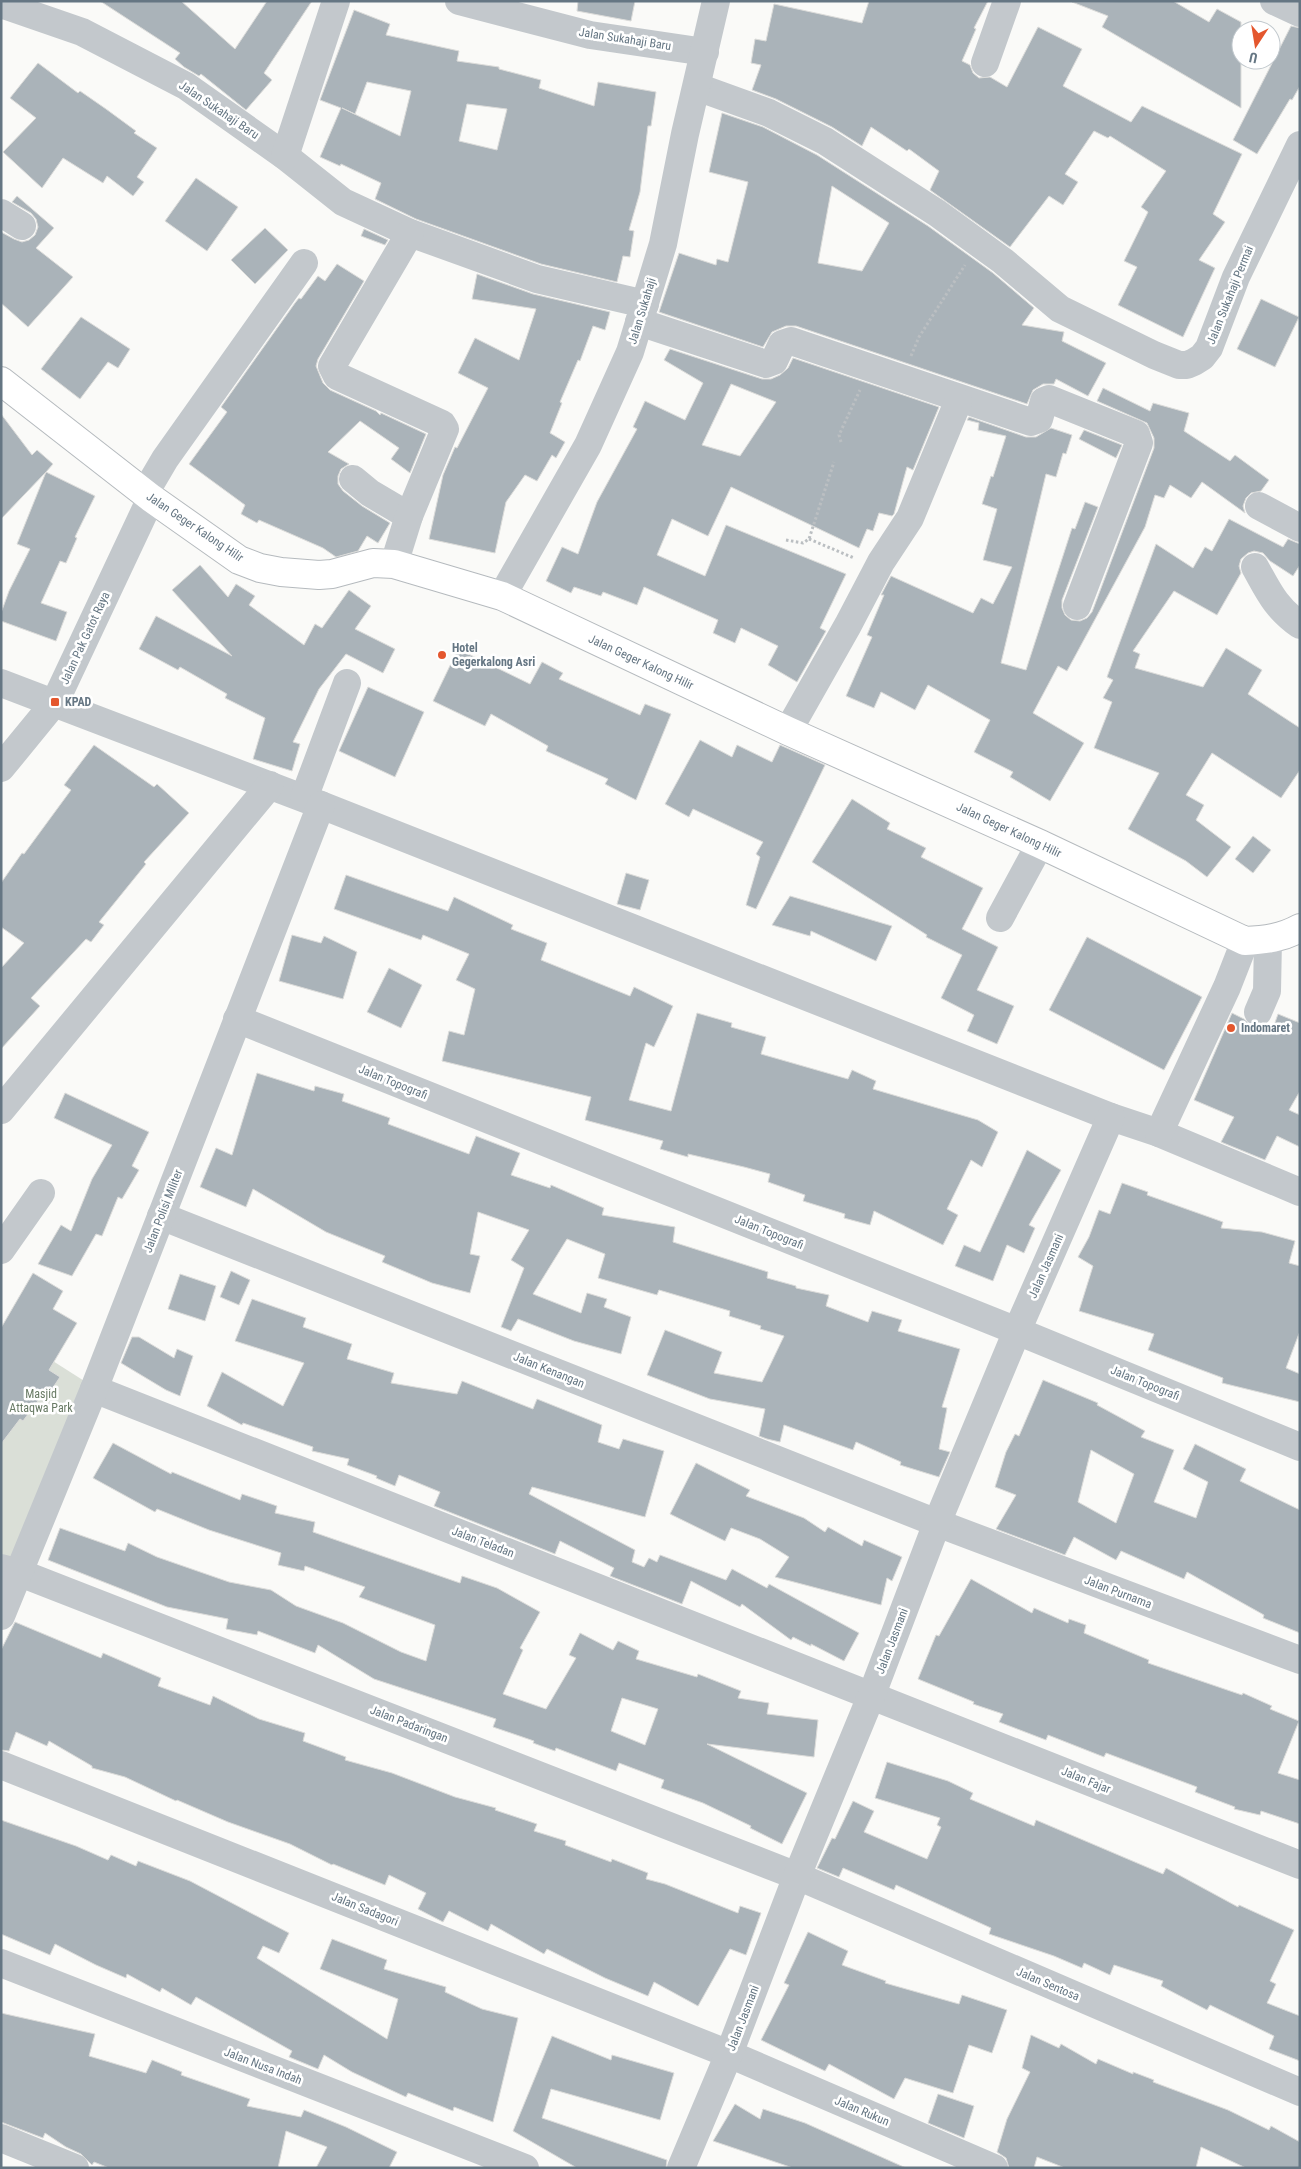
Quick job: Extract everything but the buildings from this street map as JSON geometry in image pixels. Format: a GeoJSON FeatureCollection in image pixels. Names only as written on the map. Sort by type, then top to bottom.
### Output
{"type":"FeatureCollection","features":[{"type":"Feature","properties":{"kind":"main road","name":"Jalan Geger Kalong Hilir"},"geometry":{"type":"LineString","coordinates":[[1,380],[148,496],[239,560],[260,568],[281,572],[326,575],[373,563],[394,564],[502,596],[788,731],[1256,941]]}},
{"type":"Feature","properties":{"kind":"main road"},"geometry":{"type":"LineString","coordinates":[[1256,941],[1287,935],[1300,928]]}},
{"type":"Feature","properties":{"kind":"street"},"geometry":{"type":"LineString","coordinates":[[285,156],[336,1]]}},
{"type":"Feature","properties":{"kind":"street","name":"Jalan Sukahaji Baru"},"geometry":{"type":"LineString","coordinates":[[459,1],[590,35],[705,52]]}},
{"type":"Feature","properties":{"kind":"street","name":"Jalan Sukahaji"},"geometry":{"type":"LineString","coordinates":[[502,596],[588,445],[630,352],[663,244],[716,1]]}},
{"type":"Feature","properties":{"kind":"street"},"geometry":{"type":"LineString","coordinates":[[985,63],[1008,1]]}},
{"type":"Feature","properties":{"kind":"street"},"geometry":{"type":"LineString","coordinates":[[1274,1],[1300,13]]}},
{"type":"Feature","properties":{"kind":"street","name":"Jalan Sukahaji Baru"},"geometry":{"type":"LineString","coordinates":[[1,4],[82,32],[186,86],[285,156],[342,202],[410,233],[537,280],[642,313],[766,364],[774,361],[782,344],[791,341],[1031,422],[1039,419],[1044,401],[1049,399],[1136,434],[1139,443],[1078,606]]}},
{"type":"Feature","properties":{"kind":"street","name":"Jalan Sukahaji Permai"},"geometry":{"type":"LineString","coordinates":[[696,87],[769,113],[825,141],[937,213],[1033,284],[1060,309],[1154,355],[1179,365],[1187,365],[1202,357],[1209,348],[1236,277],[1300,145]]}},
{"type":"Feature","properties":{"kind":"street"},"geometry":{"type":"LineString","coordinates":[[394,564],[409,516],[445,433],[444,426],[337,376],[332,366],[410,233]]}},
{"type":"Feature","properties":{"kind":"street","name":"Jalan Pak Gatot Raya"},"geometry":{"type":"LineString","coordinates":[[1,768],[55,702],[165,459],[304,263]]}},
{"type":"Feature","properties":{"kind":"street"},"geometry":{"type":"LineString","coordinates":[[788,731],[878,568],[910,518],[958,402]]}},
{"type":"Feature","properties":{"kind":"street"},"geometry":{"type":"LineString","coordinates":[[353,479],[370,493],[409,516]]}},
{"type":"Feature","properties":{"kind":"street"},"geometry":{"type":"LineString","coordinates":[[1259,506],[1300,528]]}},
{"type":"Feature","properties":{"kind":"street"},"geometry":{"type":"LineString","coordinates":[[1255,567],[1275,603],[1286,615],[1300,625]]}},
{"type":"Feature","properties":{"kind":"street"},"geometry":{"type":"LineString","coordinates":[[1,683],[55,702],[312,802],[1111,1118],[1159,1133],[1300,1192]]}},
{"type":"Feature","properties":{"kind":"street","name":"Jalan Polisi Militer"},"geometry":{"type":"LineString","coordinates":[[1,1616],[11,1570],[94,1389],[237,1019],[312,802],[347,683]]}},
{"type":"Feature","properties":{"kind":"street"},"geometry":{"type":"LineString","coordinates":[[1,1110],[270,786]]}},
{"type":"Feature","properties":{"kind":"street"},"geometry":{"type":"LineString","coordinates":[[1000,918],[1040,844]]}},
{"type":"Feature","properties":{"kind":"street"},"geometry":{"type":"LineString","coordinates":[[1159,1133],[1227,987],[1256,941]]}},
{"type":"Feature","properties":{"kind":"street"},"geometry":{"type":"LineString","coordinates":[[1256,941],[1267,991],[1258,1012]]}},
{"type":"Feature","properties":{"kind":"street","name":"Jalan Topografi"},"geometry":{"type":"LineString","coordinates":[[237,1019],[1017,1331],[1300,1447]]}},
{"type":"Feature","properties":{"kind":"street","name":"Jalan Jasmani"},"geometry":{"type":"LineString","coordinates":[[681,2168],[729,2054],[797,1876],[872,1694],[937,1523],[1017,1331],[1111,1118]]}},
{"type":"Feature","properties":{"kind":"street"},"geometry":{"type":"LineString","coordinates":[[1,1250],[41,1193]]}},
{"type":"Feature","properties":{"kind":"street","name":"Jalan Kenangan"},"geometry":{"type":"LineString","coordinates":[[162,1216],[937,1523]]}},
{"type":"Feature","properties":{"kind":"street","name":"Jalan Teladan"},"geometry":{"type":"LineString","coordinates":[[94,1389],[872,1694]]}},
{"type":"Feature","properties":{"kind":"street","name":"Jalan Purnama"},"geometry":{"type":"LineString","coordinates":[[937,1523],[1300,1660]]}},
{"type":"Feature","properties":{"kind":"street","name":"Jalan Padaringan"},"geometry":{"type":"LineString","coordinates":[[11,1570],[797,1876]]}},
{"type":"Feature","properties":{"kind":"street","name":"Jalan Fajar"},"geometry":{"type":"LineString","coordinates":[[872,1694],[1300,1865]]}},
{"type":"Feature","properties":{"kind":"street","name":"Jalan Sadagori"},"geometry":{"type":"LineString","coordinates":[[1,1765],[729,2054]]}},
{"type":"Feature","properties":{"kind":"street","name":"Jalan Sentosa"},"geometry":{"type":"LineString","coordinates":[[797,1876],[1300,2092]]}},
{"type":"Feature","properties":{"kind":"street","name":"Jalan Nusa Indah"},"geometry":{"type":"LineString","coordinates":[[1,1963],[526,2168]]}},
{"type":"Feature","properties":{"kind":"street","name":"Jalan Rukun"},"geometry":{"type":"LineString","coordinates":[[729,2054],[994,2168]]}},
{"type":"Feature","properties":{"kind":"street"},"geometry":{"type":"LineString","coordinates":[[1,2138],[75,2168]]}},
{"type":"Feature","properties":{"kind":"path"},"geometry":{"type":"LineString","coordinates":[[900,379],[919,337],[979,244]]}},
{"type":"Feature","properties":{"kind":"path"},"geometry":{"type":"LineString","coordinates":[[841,442],[838,435],[870,369]]}},
{"type":"Feature","properties":{"kind":"path"},"geometry":{"type":"LineString","coordinates":[[786,540],[803,543],[809,539],[834,462]]}},
{"type":"Feature","properties":{"kind":"path"},"geometry":{"type":"LineString","coordinates":[[809,539],[878,568]]}},
{"type":"Feature","properties":{"kind":"green space","name":"Masjid Attaqwa Park"},"geometry":{"type":"Polygon","coordinates":[[[1,1328],[89,1384],[20,1567],[1,1562],[1,1328]]]}},
{"type":"Feature","properties":{"kind":"place","name":"Hotel Gegerkalong Asri"},"geometry":{"type":"Point","coordinates":[442,655]}},
{"type":"Feature","properties":{"kind":"place","name":"KPAD"},"geometry":{"type":"Point","coordinates":[55,702]}},
{"type":"Feature","properties":{"kind":"place","name":"Indomaret"},"geometry":{"type":"Point","coordinates":[1231,1028]}}]}
